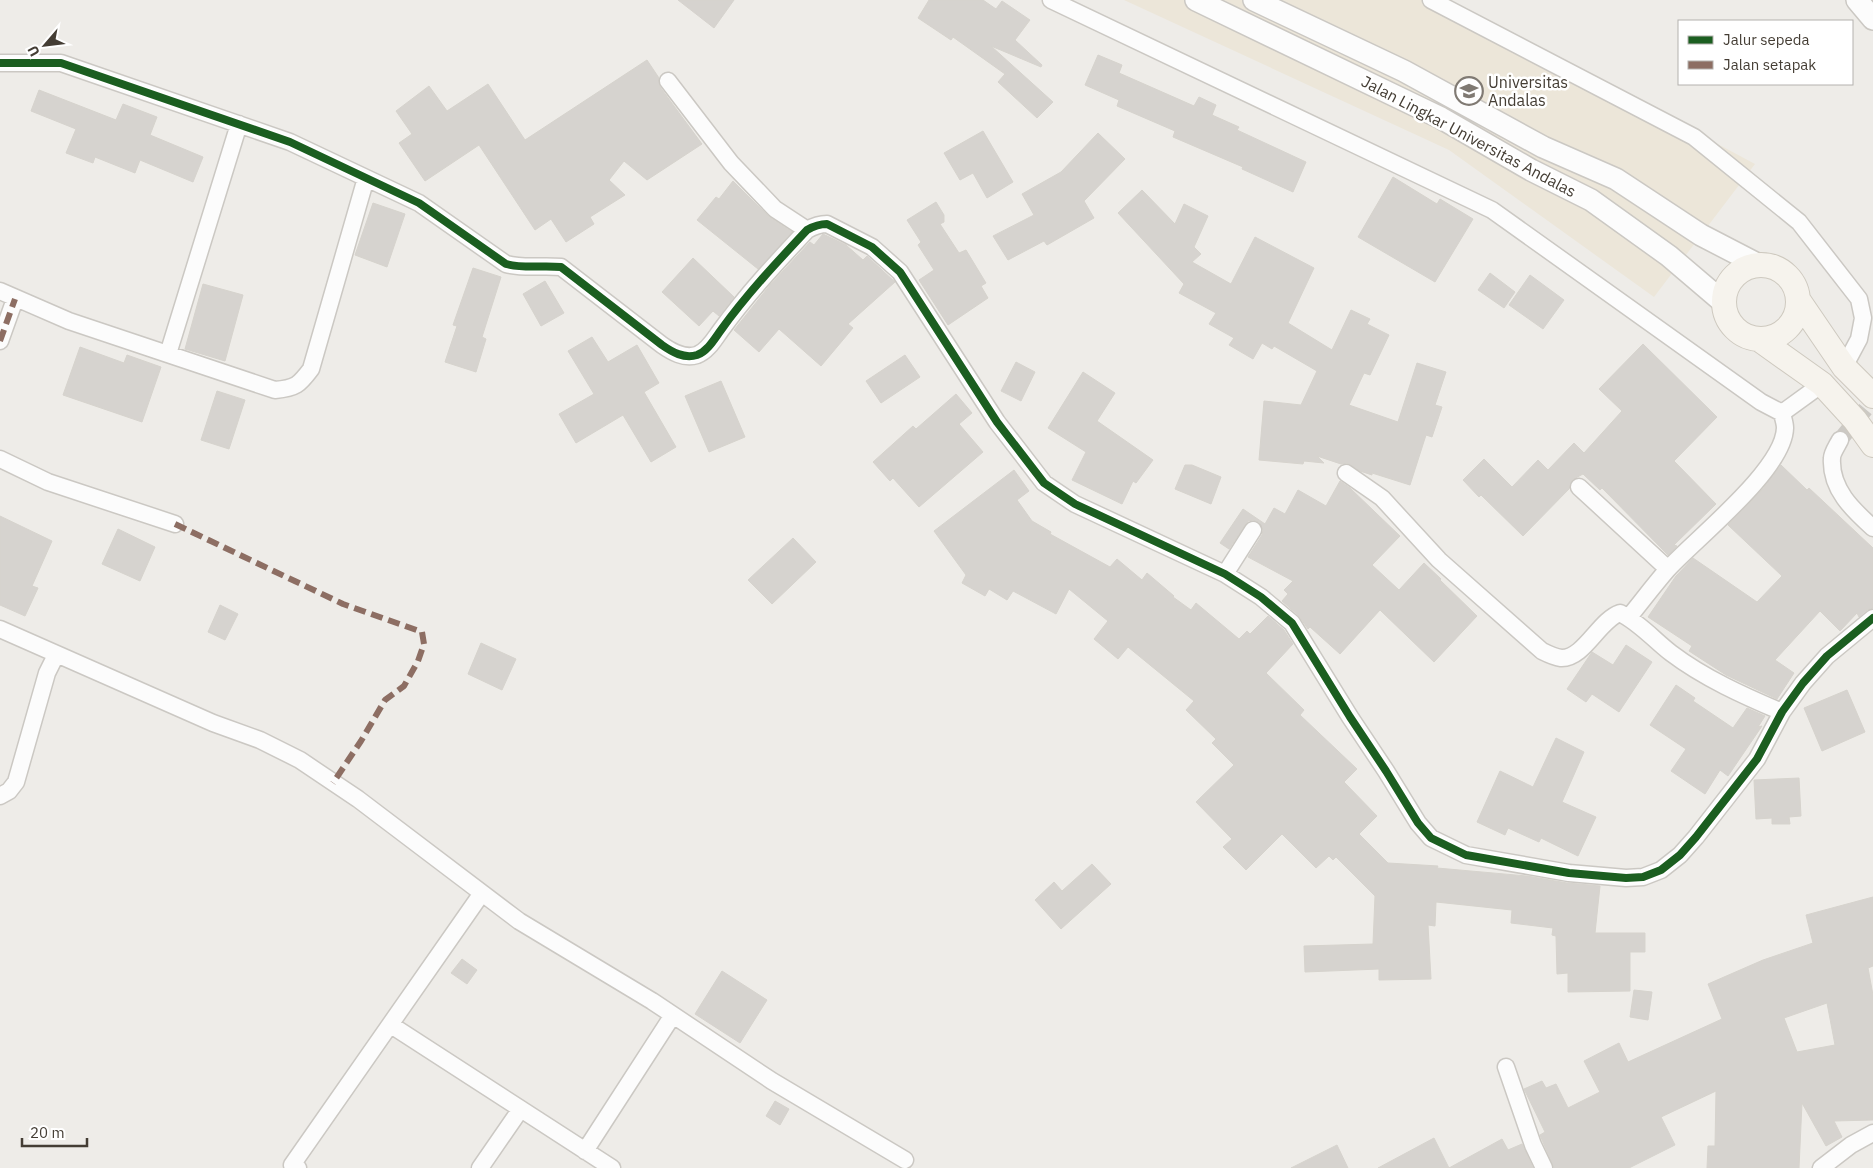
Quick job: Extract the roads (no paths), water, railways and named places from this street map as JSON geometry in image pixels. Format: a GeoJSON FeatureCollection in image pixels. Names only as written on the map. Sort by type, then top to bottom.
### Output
{"type":"FeatureCollection","features":[{"type":"Feature","properties":{"kind":"main road"},"geometry":{"type":"LineString","coordinates":[[1760,340],[1775,337],[1788,329],[1796,316],[1798,301],[1796,289],[1790,278],[1781,270],[1757,264],[1746,267],[1733,277],[1724,291],[1723,302],[1726,317],[1734,329],[1746,337],[1760,340],[1822,384],[1855,420],[1873,445]]}},
{"type":"Feature","properties":{"kind":"main road"},"geometry":{"type":"LineString","coordinates":[[1798,301],[1844,367],[1873,396]]}},
{"type":"Feature","properties":{"kind":"street"},"geometry":{"type":"LineString","coordinates":[[1051,0],[1492,210],[1761,402],[1782,413]]}},
{"type":"Feature","properties":{"kind":"street","name":"Jalan Lingkar Universitas Andalas"},"geometry":{"type":"LineString","coordinates":[[1196,0],[1442,118],[1532,170],[1591,200],[1670,256],[1723,302]]}},
{"type":"Feature","properties":{"kind":"street","name":"Jalan Lingkar Universitas Andalas"},"geometry":{"type":"LineString","coordinates":[[1254,0],[1404,71],[1543,147],[1616,179],[1701,235],[1757,264]]}},
{"type":"Feature","properties":{"kind":"street"},"geometry":{"type":"LineString","coordinates":[[1431,0],[1694,137],[1799,222],[1859,299],[1863,318],[1859,340],[1844,367]]}},
{"type":"Feature","properties":{"kind":"street"},"geometry":{"type":"LineString","coordinates":[[1857,0],[1873,19]]}},
{"type":"Feature","properties":{"kind":"street"},"geometry":{"type":"LineString","coordinates":[[0,63],[61,63],[290,142],[419,203],[506,264],[526,268],[560,266],[673,353],[684,356],[696,356],[711,343],[743,299],[807,230],[820,224],[827,224],[872,247],[900,272],[997,422],[1044,482],[1075,504],[1225,574],[1261,597],[1292,623],[1418,823],[1431,838],[1466,855],[1568,873],[1626,878],[1643,877],[1661,870],[1680,855],[1696,837],[1757,760],[1782,712],[1803,683],[1827,656],[1873,618]]}},
{"type":"Feature","properties":{"kind":"street"},"geometry":{"type":"LineString","coordinates":[[668,81],[731,163],[775,209],[807,230]]}},
{"type":"Feature","properties":{"kind":"street"},"geometry":{"type":"LineString","coordinates":[[168,354],[238,124]]}},
{"type":"Feature","properties":{"kind":"street"},"geometry":{"type":"LineString","coordinates":[[0,291],[69,321],[275,390],[292,388],[301,383],[311,369],[366,178]]}},
{"type":"Feature","properties":{"kind":"street"},"geometry":{"type":"LineString","coordinates":[[0,341],[15,299]]}},
{"type":"Feature","properties":{"kind":"street"},"geometry":{"type":"LineString","coordinates":[[1782,413],[1822,384]]}},
{"type":"Feature","properties":{"kind":"street"},"geometry":{"type":"LineString","coordinates":[[1629,617],[1668,569],[1724,516],[1762,475],[1779,448],[1785,429],[1782,413]]}},
{"type":"Feature","properties":{"kind":"street"},"geometry":{"type":"LineString","coordinates":[[1840,440],[1832,457],[1834,478],[1845,502],[1873,528]]}},
{"type":"Feature","properties":{"kind":"street"},"geometry":{"type":"LineString","coordinates":[[0,458],[48,482],[175,524]]}},
{"type":"Feature","properties":{"kind":"street"},"geometry":{"type":"LineString","coordinates":[[1346,473],[1382,498],[1439,560],[1542,651],[1554,657],[1568,657],[1586,644],[1609,618],[1620,613],[1629,617],[1671,653],[1701,672],[1751,699],[1782,712]]}},
{"type":"Feature","properties":{"kind":"street"},"geometry":{"type":"LineString","coordinates":[[1579,487],[1668,569]]}},
{"type":"Feature","properties":{"kind":"street"},"geometry":{"type":"LineString","coordinates":[[1225,574],[1253,530]]}},
{"type":"Feature","properties":{"kind":"street"},"geometry":{"type":"LineString","coordinates":[[0,629],[213,723],[260,740],[300,760],[358,799],[519,921],[652,1001],[772,1081],[905,1160]]}},
{"type":"Feature","properties":{"kind":"street"},"geometry":{"type":"LineString","coordinates":[[0,796],[9,791],[16,782],[47,673],[56,655]]}},
{"type":"Feature","properties":{"kind":"street"},"geometry":{"type":"LineString","coordinates":[[298,1168],[292,1165],[482,893]]}},
{"type":"Feature","properties":{"kind":"street"},"geometry":{"type":"LineString","coordinates":[[585,1151],[673,1015]]}},
{"type":"Feature","properties":{"kind":"street"},"geometry":{"type":"LineString","coordinates":[[391,1025],[612,1168]]}},
{"type":"Feature","properties":{"kind":"street"},"geometry":{"type":"LineString","coordinates":[[1506,1067],[1533,1145],[1544,1168]]}},
{"type":"Feature","properties":{"kind":"street"},"geometry":{"type":"LineString","coordinates":[[480,1168],[520,1110]]}},
{"type":"Feature","properties":{"kind":"street"},"geometry":{"type":"LineString","coordinates":[[1821,1168],[1873,1133]]}},
{"type":"Feature","properties":{"kind":"tunnel"},"geometry":{"type":"LineString","coordinates":[[1840,440],[1873,400]]}},
{"type":"Feature","properties":{"kind":"place","name":"Universitas Andalas"},"geometry":{"type":"Point","coordinates":[1469,91]}}]}
